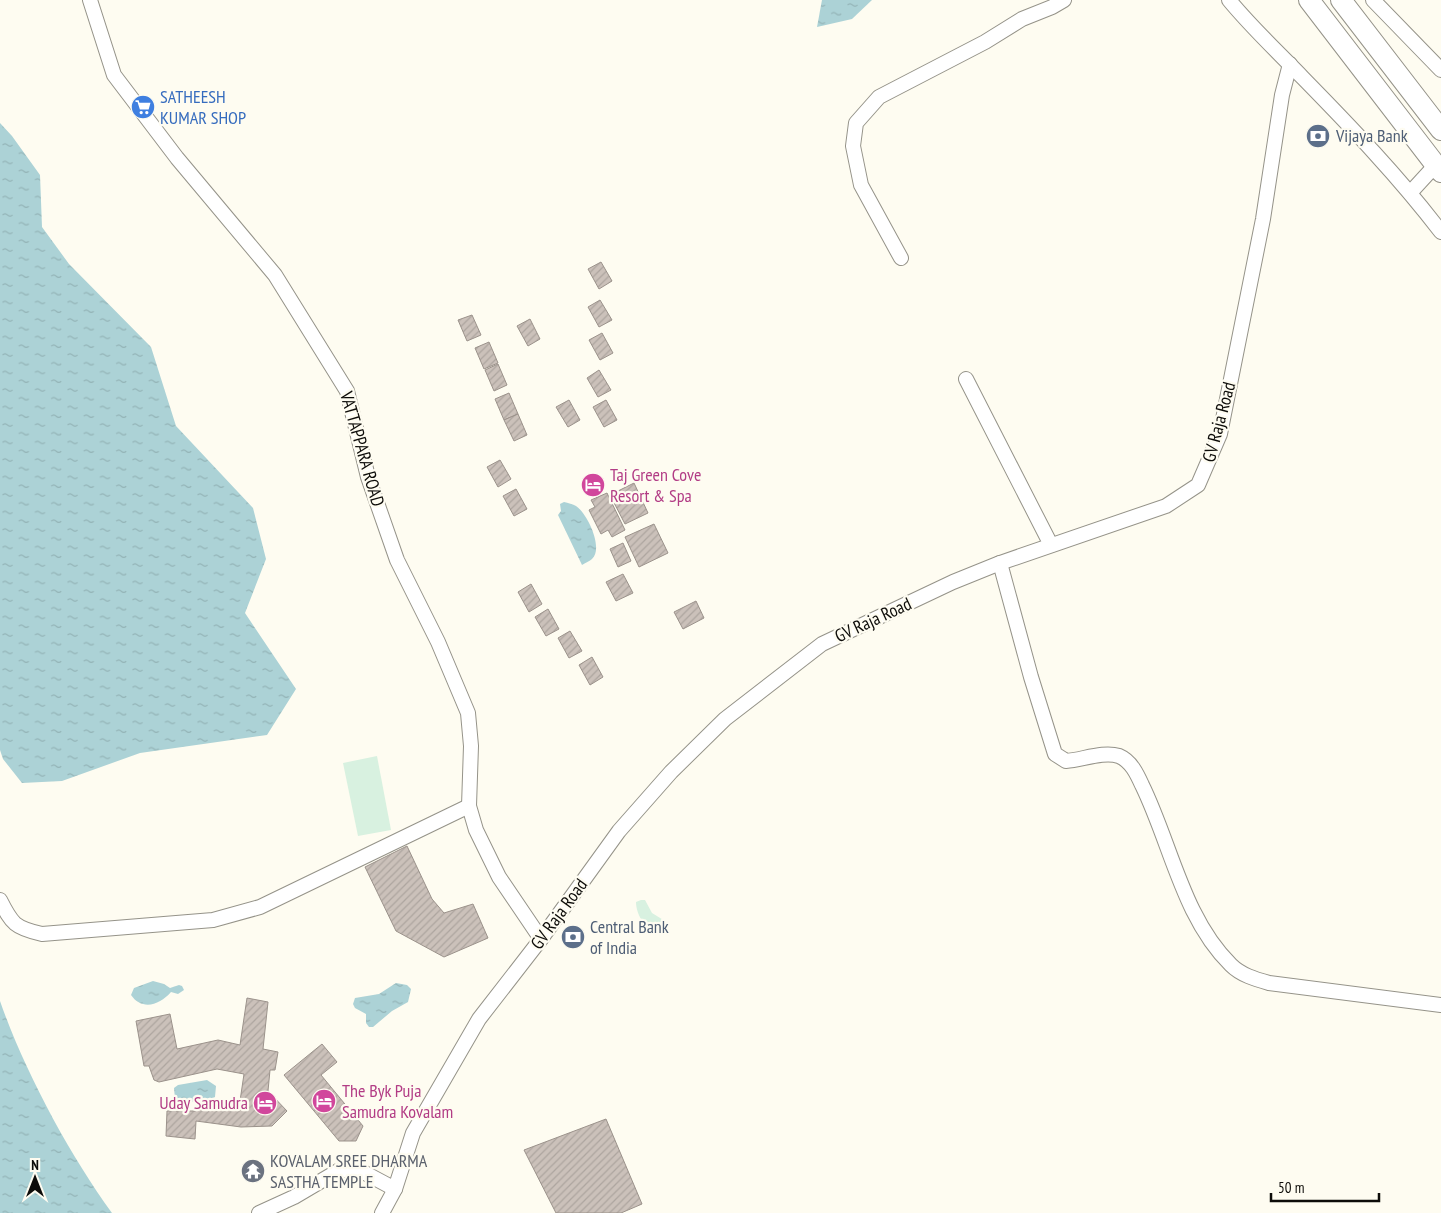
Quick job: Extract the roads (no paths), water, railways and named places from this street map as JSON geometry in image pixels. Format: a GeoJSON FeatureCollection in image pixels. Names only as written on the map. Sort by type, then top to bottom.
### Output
{"type":"FeatureCollection","features":[{"type":"Feature","properties":{"kind":"highway"},"geometry":{"type":"LineString","coordinates":[[1336,0],[1315,6],[1436,170]]}},
{"type":"Feature","properties":{"kind":"highway"},"geometry":{"type":"LineString","coordinates":[[1341,0],[1441,130]]}},
{"type":"Feature","properties":{"kind":"street","name":"VATTAPPARA ROAD"},"geometry":{"type":"LineString","coordinates":[[90,0],[114,74],[176,158],[275,275],[347,391],[368,477],[397,560],[438,642],[468,713],[471,746],[469,806],[476,830],[499,877],[542,939]]}},
{"type":"Feature","properties":{"kind":"street"},"geometry":{"type":"LineString","coordinates":[[901,258],[861,185],[853,146],[856,124],[880,97],[985,42],[1022,19],[1064,0]]}},
{"type":"Feature","properties":{"kind":"street"},"geometry":{"type":"LineString","coordinates":[[1229,0],[1410,193],[1441,232]]}},
{"type":"Feature","properties":{"kind":"street"},"geometry":{"type":"LineString","coordinates":[[1373,0],[1441,70]]}},
{"type":"Feature","properties":{"kind":"street","name":"GV Raja Road"},"geometry":{"type":"LineString","coordinates":[[382,1213],[395,1189],[413,1133],[479,1019],[542,939],[619,831],[671,772],[725,719],[822,644],[953,582],[1000,563],[1166,506],[1198,485],[1220,434],[1263,219],[1282,95],[1290,64]]}},
{"type":"Feature","properties":{"kind":"street"},"geometry":{"type":"LineString","coordinates":[[1410,193],[1436,170]]}},
{"type":"Feature","properties":{"kind":"street"},"geometry":{"type":"LineString","coordinates":[[966,379],[1051,545]]}},
{"type":"Feature","properties":{"kind":"street"},"geometry":{"type":"LineString","coordinates":[[1000,563],[1036,694],[1055,754],[1066,761],[1107,755],[1120,757],[1133,767],[1148,798],[1197,920],[1232,966],[1250,978],[1269,983],[1441,1004]]}},
{"type":"Feature","properties":{"kind":"street"},"geometry":{"type":"LineString","coordinates":[[0,900],[7,914],[20,929],[42,934],[213,920],[260,907],[469,806]]}},
{"type":"Feature","properties":{"kind":"street"},"geometry":{"type":"LineString","coordinates":[[260,1213],[294,1197],[338,1171],[350,1169],[365,1173],[395,1189]]}},
{"type":"Feature","properties":{"kind":"water"},"geometry":{"type":"Polygon","coordinates":[[[822,0],[872,0],[852,19],[817,27],[822,0]]]}},
{"type":"Feature","properties":{"kind":"water"},"geometry":{"type":"Polygon","coordinates":[[[0,123],[12,136],[40,175],[42,227],[69,264],[151,347],[176,426],[253,508],[266,559],[245,613],[296,689],[267,735],[140,753],[62,781],[22,783],[3,759],[0,750],[0,123]]]}},
{"type":"Feature","properties":{"kind":"water"},"geometry":{"type":"Polygon","coordinates":[[[564,502],[575,505],[580,510],[593,531],[596,547],[595,554],[591,560],[582,565],[558,515],[561,511],[560,504],[564,502]]]}},
{"type":"Feature","properties":{"kind":"water"},"geometry":{"type":"Polygon","coordinates":[[[153,981],[170,988],[179,985],[184,990],[178,994],[171,992],[167,997],[156,1003],[146,1005],[135,1000],[131,995],[134,988],[153,981]]]}},
{"type":"Feature","properties":{"kind":"water"},"geometry":{"type":"Polygon","coordinates":[[[396,983],[407,985],[411,989],[408,1002],[392,1011],[373,1027],[369,1027],[366,1023],[366,1014],[355,1008],[353,1004],[355,998],[379,994],[396,983]]]}},
{"type":"Feature","properties":{"kind":"water"},"geometry":{"type":"Polygon","coordinates":[[[0,1001],[22,1055],[49,1111],[80,1165],[112,1213],[0,1213],[0,1001]]]}},
{"type":"Feature","properties":{"kind":"water"},"geometry":{"type":"Polygon","coordinates":[[[207,1080],[216,1086],[215,1097],[195,1101],[175,1099],[174,1088],[178,1085],[207,1080]]]}},
{"type":"Feature","properties":{"kind":"place","name":"SATHEESH KUMAR SHOP"},"geometry":{"type":"Point","coordinates":[143,107]}},
{"type":"Feature","properties":{"kind":"place","name":"Vijaya Bank"},"geometry":{"type":"Point","coordinates":[1318,136]}},
{"type":"Feature","properties":{"kind":"place","name":"Taj Green Cove Resort & Spa"},"geometry":{"type":"Point","coordinates":[593,485]}},
{"type":"Feature","properties":{"kind":"place","name":"Central Bank of India"},"geometry":{"type":"Point","coordinates":[573,937]}},
{"type":"Feature","properties":{"kind":"place","name":"The Byk Puja Samudra Kovalam"},"geometry":{"type":"Point","coordinates":[324,1101]}},
{"type":"Feature","properties":{"kind":"place","name":"Uday Samudra"},"geometry":{"type":"Point","coordinates":[265,1103]}},
{"type":"Feature","properties":{"kind":"place","name":"KOVALAM SREE DHARMA SASTHA TEMPLE"},"geometry":{"type":"Point","coordinates":[253,1171]}}]}
